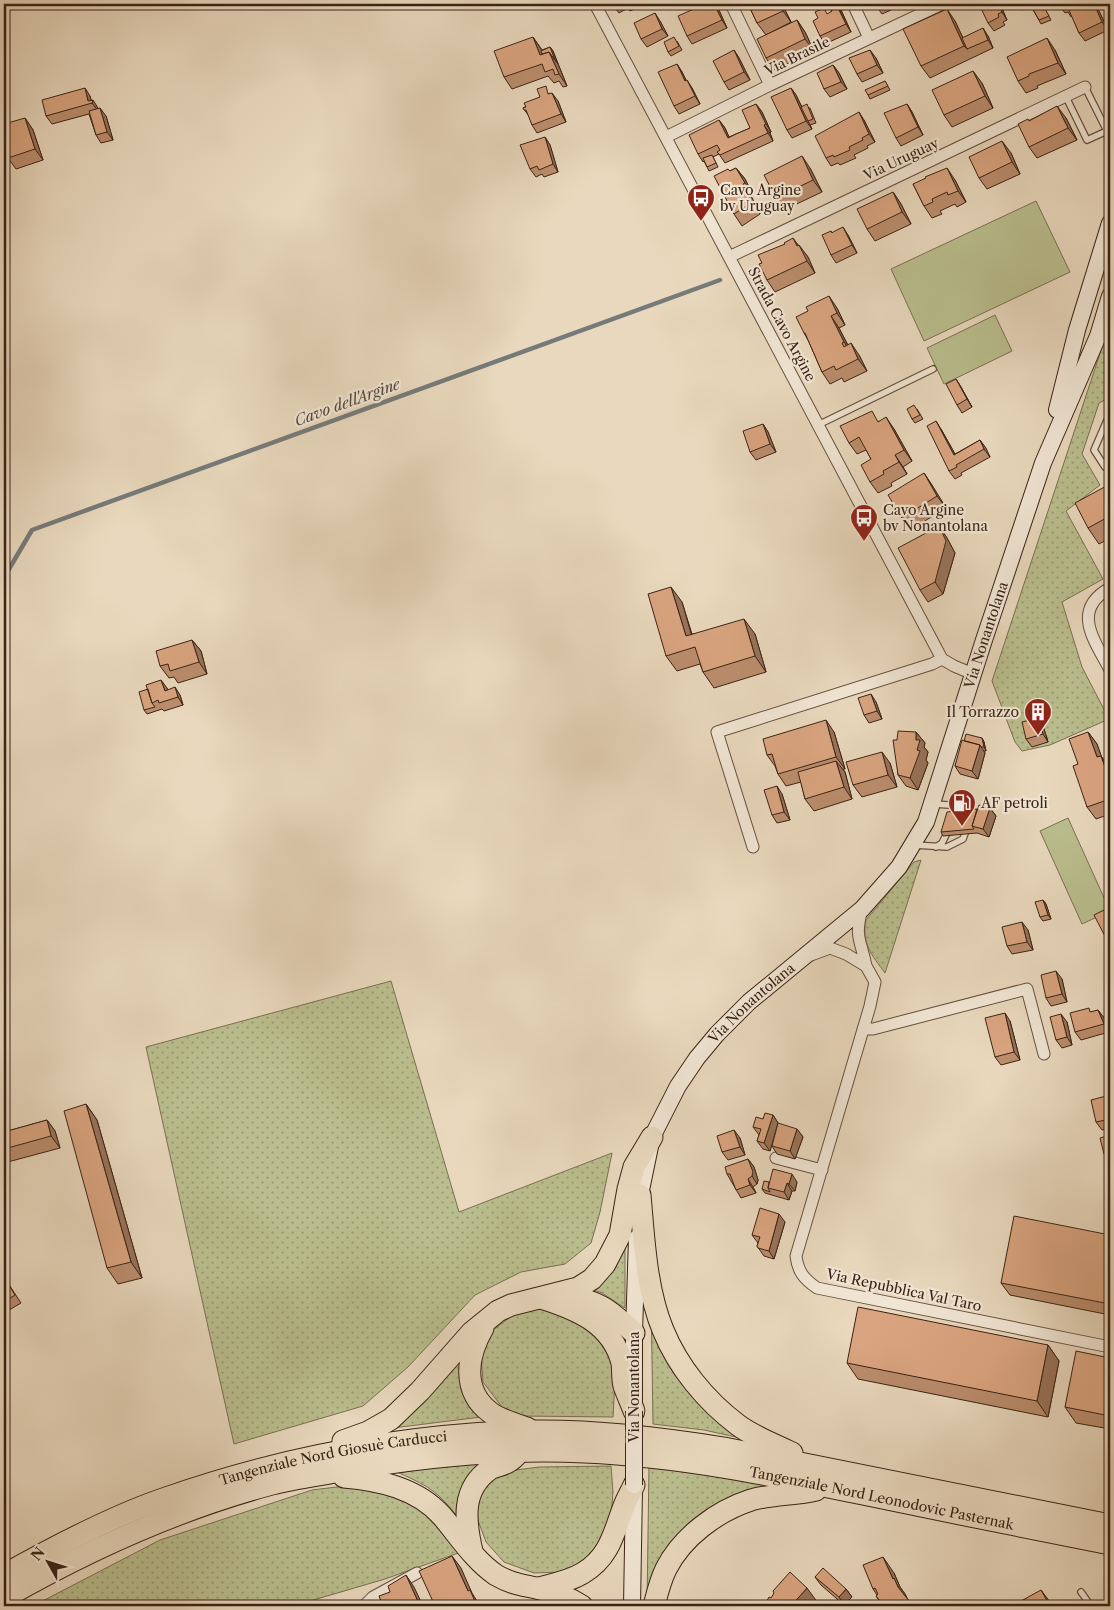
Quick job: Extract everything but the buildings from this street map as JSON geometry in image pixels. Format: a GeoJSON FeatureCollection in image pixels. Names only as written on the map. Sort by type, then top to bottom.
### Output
{"type":"FeatureCollection","features":[{"type":"Feature","properties":{"kind":"highway"},"geometry":{"type":"LineString","coordinates":[[286,1462],[368,1432],[391,1419],[411,1401],[471,1333],[498,1312],[511,1305],[578,1288],[592,1279],[605,1264],[620,1235],[634,1167],[652,1137]]}},
{"type":"Feature","properties":{"kind":"highway"},"geometry":{"type":"LineString","coordinates":[[640,1195],[646,1257],[663,1330],[693,1381],[713,1404],[738,1426],[814,1465]]}},
{"type":"Feature","properties":{"kind":"highway"},"geometry":{"type":"LineString","coordinates":[[563,1293],[586,1299],[602,1306],[615,1315],[634,1333]]}},
{"type":"Feature","properties":{"kind":"highway"},"geometry":{"type":"LineString","coordinates":[[539,1298],[580,1312],[594,1321],[607,1334],[622,1362],[624,1385],[634,1411]]}},
{"type":"Feature","properties":{"kind":"highway"},"geometry":{"type":"LineString","coordinates":[[487,1322],[478,1337],[471,1357],[468,1371],[472,1387],[481,1404],[491,1413],[534,1431]]}},
{"type":"Feature","properties":{"kind":"highway","name":"Tangenziale Nord Giosuè Carducci"},"geometry":{"type":"LineString","coordinates":[[4,1575],[28,1561],[104,1524],[162,1499],[286,1462],[392,1442],[534,1431],[606,1434],[685,1442]]}},
{"type":"Feature","properties":{"kind":"highway","name":"Tangenziale Nord Leonodovic Pasternak"},"geometry":{"type":"LineString","coordinates":[[685,1442],[814,1465],[1110,1525]]}},
{"type":"Feature","properties":{"kind":"highway"},"geometry":{"type":"LineString","coordinates":[[472,1551],[466,1513],[470,1495],[479,1479],[491,1468],[507,1463],[521,1451]]}},
{"type":"Feature","properties":{"kind":"highway","name":"Tangenziale Nord Giosuè Carducci"},"geometry":{"type":"LineString","coordinates":[[4,1598],[34,1581],[148,1526],[237,1494],[274,1484],[402,1460],[468,1453],[521,1451],[586,1452],[651,1458]]}},
{"type":"Feature","properties":{"kind":"highway","name":"Tangenziale Nord Leonodovic Pasternak"},"geometry":{"type":"LineString","coordinates":[[651,1458],[719,1467],[829,1487],[1110,1544]]}},
{"type":"Feature","properties":{"kind":"highway"},"geometry":{"type":"LineString","coordinates":[[316,1476],[360,1478],[404,1490],[422,1499],[440,1514],[483,1564],[510,1583],[539,1588],[562,1596],[582,1606]]}},
{"type":"Feature","properties":{"kind":"highway"},"geometry":{"type":"LineString","coordinates":[[539,1588],[583,1573],[597,1561],[615,1535],[624,1506],[634,1485]]}},
{"type":"Feature","properties":{"kind":"highway"},"geometry":{"type":"LineString","coordinates":[[654,1606],[666,1569],[683,1544],[703,1525],[728,1510],[752,1500],[804,1493],[829,1487]]}},
{"type":"Feature","properties":{"kind":"main road","name":"Via Nonantolana"},"geometry":{"type":"LineString","coordinates":[[632,1606],[636,1259],[640,1195],[652,1137],[678,1086],[697,1058],[717,1034],[749,1002],[862,909],[899,867],[926,822],[1046,456],[1077,330],[1110,222]]}},
{"type":"Feature","properties":{"kind":"main road","name":"Via Nonantolana"},"geometry":{"type":"LineString","coordinates":[[1046,456],[1098,336],[1110,296]]}},
{"type":"Feature","properties":{"kind":"street","name":"Strada Cavo Argine"},"geometry":{"type":"LineString","coordinates":[[594,4],[942,659]]}},
{"type":"Feature","properties":{"kind":"street"},"geometry":{"type":"LineString","coordinates":[[731,4],[770,85]]}},
{"type":"Feature","properties":{"kind":"street"},"geometry":{"type":"LineString","coordinates":[[853,4],[869,38]]}},
{"type":"Feature","properties":{"kind":"street","name":"Via Brasile"},"geometry":{"type":"LineString","coordinates":[[666,137],[770,85],[942,4]]}},
{"type":"Feature","properties":{"kind":"street","name":"Via Uruguay"},"geometry":{"type":"LineString","coordinates":[[729,257],[1085,87]]}},
{"type":"Feature","properties":{"kind":"street"},"geometry":{"type":"LineString","coordinates":[[1110,588],[1096,598],[1089,608],[1087,622],[1110,670]]}},
{"type":"Feature","properties":{"kind":"street"},"geometry":{"type":"LineString","coordinates":[[754,847],[717,732],[932,664],[942,659],[973,674]]}},
{"type":"Feature","properties":{"kind":"street","name":"Via Repubblica Val Taro"},"geometry":{"type":"LineString","coordinates":[[862,909],[858,926],[858,939],[866,966],[875,982],[870,1006],[796,1256],[798,1269],[805,1280],[817,1288],[1110,1347]]}},
{"type":"Feature","properties":{"kind":"street"},"geometry":{"type":"LineString","coordinates":[[805,957],[830,948],[846,954],[866,966]]}},
{"type":"Feature","properties":{"kind":"street"},"geometry":{"type":"LineString","coordinates":[[863,1029],[873,1029],[1028,989],[1044,1054]]}},
{"type":"Feature","properties":{"kind":"street"},"geometry":{"type":"LineString","coordinates":[[776,1158],[822,1170]]}},
{"type":"Feature","properties":{"kind":"street"},"geometry":{"type":"LineString","coordinates":[[364,1606],[373,1597],[417,1573]]}},
{"type":"Feature","properties":{"kind":"lane"},"geometry":{"type":"LineString","coordinates":[[1066,97],[1088,140],[1107,130],[1085,87]]}},
{"type":"Feature","properties":{"kind":"lane"},"geometry":{"type":"LineString","coordinates":[[818,425],[932,369]]}},
{"type":"Feature","properties":{"kind":"lane"},"geometry":{"type":"LineString","coordinates":[[1110,418],[1107,420],[1094,450],[1105,467],[1110,464]]}},
{"type":"Feature","properties":{"kind":"lane"},"geometry":{"type":"LineString","coordinates":[[913,845],[947,847],[954,845],[965,836],[971,816],[970,810],[963,806],[932,804]]}},
{"type":"Feature","properties":{"kind":"lane"},"geometry":{"type":"LineString","coordinates":[[936,847],[942,843],[946,836],[953,817],[954,805]]}},
{"type":"Feature","properties":{"kind":"lane"},"geometry":{"type":"LineString","coordinates":[[1081,1592],[1091,1606]]}},
{"type":"Feature","properties":{"kind":"green space"},"geometry":{"type":"Polygon","coordinates":[[[1036,201],[1070,272],[924,341],[891,269],[1036,201]]]}},
{"type":"Feature","properties":{"kind":"green space"},"geometry":{"type":"Polygon","coordinates":[[[995,315],[1012,351],[944,384],[927,348],[995,315]]]}},
{"type":"Feature","properties":{"kind":"green space"},"geometry":{"type":"Polygon","coordinates":[[[1110,323],[1110,397],[1099,403],[1082,454],[1100,485],[1066,511],[1103,579],[1062,602],[1082,667],[1109,719],[1050,745],[1022,751],[1015,742],[992,681],[1110,323]]]}},
{"type":"Feature","properties":{"kind":"green space"},"geometry":{"type":"Polygon","coordinates":[[[1068,818],[1110,911],[1082,924],[1040,831],[1068,818]]]}},
{"type":"Feature","properties":{"kind":"green space"},"geometry":{"type":"Polygon","coordinates":[[[921,860],[885,973],[866,943],[866,920],[914,862],[921,860]]]}},
{"type":"Feature","properties":{"kind":"green space"},"geometry":{"type":"Polygon","coordinates":[[[391,981],[459,1212],[612,1153],[600,1212],[591,1243],[565,1264],[521,1272],[475,1295],[408,1367],[363,1406],[234,1444],[146,1047],[391,981]]]}},
{"type":"Feature","properties":{"kind":"green space"},"geometry":{"type":"Polygon","coordinates":[[[625,1245],[625,1308],[602,1293],[588,1288],[625,1245]]]}},
{"type":"Feature","properties":{"kind":"green space"},"geometry":{"type":"Polygon","coordinates":[[[651,1296],[693,1385],[763,1443],[704,1430],[653,1424],[651,1296]]]}},
{"type":"Feature","properties":{"kind":"green space"},"geometry":{"type":"Polygon","coordinates":[[[547,1304],[593,1325],[616,1362],[613,1417],[521,1416],[502,1407],[483,1382],[481,1355],[493,1330],[517,1312],[547,1304]]]}},
{"type":"Feature","properties":{"kind":"green space"},"geometry":{"type":"Polygon","coordinates":[[[471,1342],[489,1416],[393,1428],[471,1342]]]}},
{"type":"Feature","properties":{"kind":"green space"},"geometry":{"type":"Polygon","coordinates":[[[487,1462],[462,1523],[435,1492],[399,1473],[436,1466],[487,1462]]]}},
{"type":"Feature","properties":{"kind":"green space"},"geometry":{"type":"Polygon","coordinates":[[[649,1465],[780,1484],[696,1523],[647,1606],[649,1465]]]}},
{"type":"Feature","properties":{"kind":"green space"},"geometry":{"type":"Polygon","coordinates":[[[611,1466],[613,1492],[610,1529],[595,1553],[565,1572],[534,1573],[504,1562],[486,1542],[476,1515],[482,1489],[501,1472],[539,1467],[611,1466]]]}},
{"type":"Feature","properties":{"kind":"green space"},"geometry":{"type":"Polygon","coordinates":[[[361,1484],[405,1497],[436,1519],[464,1551],[385,1579],[293,1606],[190,1606],[188,1604],[184,1606],[33,1606],[160,1540],[312,1490],[361,1484]]]}},
{"type":"Feature","properties":{"kind":"waterway","name":"Cavo dell'Argine"},"geometry":{"type":"LineString","coordinates":[[4,575],[32,530],[720,280]]}},
{"type":"Feature","properties":{"kind":"place","name":"Cavo Argine bv Uruguay"},"geometry":{"type":"Point","coordinates":[701,222]}},
{"type":"Feature","properties":{"kind":"place","name":"Cavo Argine bv Nonantolana"},"geometry":{"type":"Point","coordinates":[864,542]}},
{"type":"Feature","properties":{"kind":"place","name":"Il Torrazzo"},"geometry":{"type":"Point","coordinates":[1038,736]}},
{"type":"Feature","properties":{"kind":"place","name":"AF petroli"},"geometry":{"type":"Point","coordinates":[962,827]}}]}
